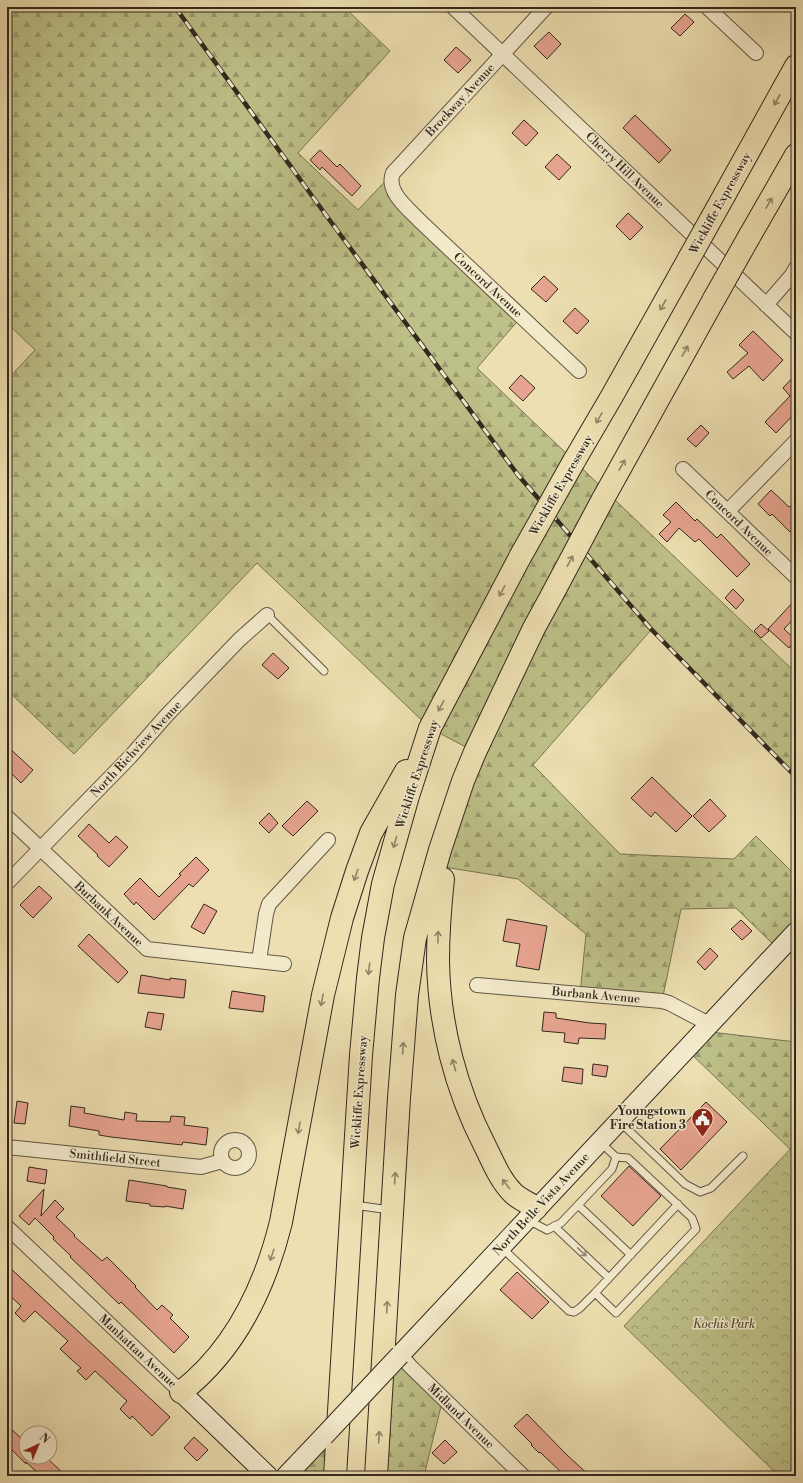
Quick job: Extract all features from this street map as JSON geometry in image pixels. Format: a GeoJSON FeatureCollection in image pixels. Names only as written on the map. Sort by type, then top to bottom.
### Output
{"type":"FeatureCollection","features":[{"type":"Feature","properties":{"kind":"highway","name":"Wickliffe Expressway"},"geometry":{"type":"LineString","coordinates":[[335,1476],[361,1055],[373,938],[383,884],[408,796],[430,728],[520,557],[612,396],[796,66]]}},
{"type":"Feature","properties":{"kind":"highway"},"geometry":{"type":"LineString","coordinates":[[376,1476],[392,1210],[406,1003],[410,966],[415,938],[449,824],[463,781],[475,752],[534,628],[603,499],[796,155]]}},
{"type":"Feature","properties":{"kind":"highway"},"geometry":{"type":"LineString","coordinates":[[181,1392],[203,1374],[231,1339],[247,1313],[265,1275],[280,1222],[323,995],[342,918],[357,871],[372,833],[430,728]]}},
{"type":"Feature","properties":{"kind":"highway"},"geometry":{"type":"LineString","coordinates":[[449,824],[439,917],[438,962],[440,997],[447,1040],[466,1103],[475,1126],[502,1180],[531,1213]]}},
{"type":"Feature","properties":{"kind":"street","name":"Cherry Hill Avenue"},"geometry":{"type":"LineString","coordinates":[[453,7],[796,333]]}},
{"type":"Feature","properties":{"kind":"street","name":"Brockway Avenue"},"geometry":{"type":"LineString","coordinates":[[399,198],[390,182],[393,173],[546,7]]}},
{"type":"Feature","properties":{"kind":"street"},"geometry":{"type":"LineString","coordinates":[[707,7],[756,53]]}},
{"type":"Feature","properties":{"kind":"street","name":"Concord Avenue"},"geometry":{"type":"LineString","coordinates":[[399,198],[422,222],[579,371]]}},
{"type":"Feature","properties":{"kind":"street"},"geometry":{"type":"LineString","coordinates":[[766,305],[792,275],[796,268]]}},
{"type":"Feature","properties":{"kind":"street"},"geometry":{"type":"LineString","coordinates":[[728,511],[796,441]]}},
{"type":"Feature","properties":{"kind":"street","name":"Concord Avenue"},"geometry":{"type":"LineString","coordinates":[[683,469],[796,577]]}},
{"type":"Feature","properties":{"kind":"street","name":"North Richview Avenue"},"geometry":{"type":"LineString","coordinates":[[7,883],[125,762],[166,716],[239,640],[266,615]]}},
{"type":"Feature","properties":{"kind":"street","name":"Burbank Avenue"},"geometry":{"type":"LineString","coordinates":[[7,817],[147,949],[284,964]]}},
{"type":"Feature","properties":{"kind":"street"},"geometry":{"type":"LineString","coordinates":[[259,961],[266,914],[269,904],[328,840]]}},
{"type":"Feature","properties":{"kind":"street","name":"North Belle Vista Avenue"},"geometry":{"type":"LineString","coordinates":[[286,1476],[796,932]]}},
{"type":"Feature","properties":{"kind":"street","name":"Burbank Avenue"},"geometry":{"type":"LineString","coordinates":[[477,985],[662,1001],[669,1003],[709,1024]]}},
{"type":"Feature","properties":{"kind":"street","name":"Smithfield Street"},"geometry":{"type":"LineString","coordinates":[[7,1147],[201,1167],[222,1161]]}},
{"type":"Feature","properties":{"kind":"street","name":"Manhattan Avenue"},"geometry":{"type":"LineString","coordinates":[[7,1227],[268,1476]]}},
{"type":"Feature","properties":{"kind":"street","name":"Midland Avenue"},"geometry":{"type":"LineString","coordinates":[[400,1355],[517,1474]]}},
{"type":"Feature","properties":{"kind":"lane"},"geometry":{"type":"LineString","coordinates":[[266,615],[324,671]]}},
{"type":"Feature","properties":{"kind":"lane"},"geometry":{"type":"LineString","coordinates":[[619,1120],[685,1184],[700,1192],[711,1188],[743,1156]]}},
{"type":"Feature","properties":{"kind":"lane"},"geometry":{"type":"LineString","coordinates":[[596,1293],[616,1313],[696,1229],[692,1218],[628,1158],[616,1157],[599,1141]]}},
{"type":"Feature","properties":{"kind":"lane"},"geometry":{"type":"LineString","coordinates":[[531,1213],[546,1230],[561,1222],[612,1169],[616,1157]]}},
{"type":"Feature","properties":{"kind":"lane"},"geometry":{"type":"LineString","coordinates":[[501,1247],[569,1311],[574,1312],[596,1293],[678,1204]]}},
{"type":"Feature","properties":{"kind":"lane"},"geometry":{"type":"LineString","coordinates":[[352,1205],[392,1210]]}},
{"type":"Feature","properties":{"kind":"lane"},"geometry":{"type":"LineString","coordinates":[[578,1205],[631,1255]]}},
{"type":"Feature","properties":{"kind":"lane"},"geometry":{"type":"LineString","coordinates":[[554,1226],[609,1278]]}},
{"type":"Feature","properties":{"kind":"green space"},"geometry":{"type":"Polygon","coordinates":[[[7,7],[344,7],[390,51],[298,153],[358,210],[393,173],[391,182],[522,316],[477,368],[796,673],[796,777],[651,630],[533,765],[620,854],[734,859],[756,836],[796,876],[796,932],[779,950],[736,908],[681,909],[662,1001],[580,994],[586,934],[518,879],[444,867],[475,752],[430,728],[257,563],[74,754],[7,690],[7,380],[35,350],[7,323],[7,7]]]}},
{"type":"Feature","properties":{"kind":"green space"},"geometry":{"type":"Polygon","coordinates":[[[702,1031],[796,1042],[796,1143],[790,1149],[686,1049],[702,1031]]]}},
{"type":"Feature","properties":{"kind":"green space","name":"Kochis Park"},"geometry":{"type":"Polygon","coordinates":[[[796,1143],[796,1476],[779,1476],[624,1326],[796,1143]]]}},
{"type":"Feature","properties":{"kind":"green space"},"geometry":{"type":"Polygon","coordinates":[[[400,1355],[443,1398],[424,1476],[376,1476],[383,1371],[400,1355]]]}},
{"type":"Feature","properties":{"kind":"green space"},"geometry":{"type":"Polygon","coordinates":[[[324,1436],[335,1476],[286,1476],[324,1436]]]}},
{"type":"Feature","properties":{"kind":"building"},"geometry":{"type":"Polygon","coordinates":[[[685,14],[694,22],[680,36],[671,28],[685,14]]]}},
{"type":"Feature","properties":{"kind":"building"},"geometry":{"type":"Polygon","coordinates":[[[549,32],[561,44],[547,59],[534,46],[549,32]]]}},
{"type":"Feature","properties":{"kind":"building"},"geometry":{"type":"Polygon","coordinates":[[[456,47],[471,60],[458,73],[444,60],[456,47]]]}},
{"type":"Feature","properties":{"kind":"building"},"geometry":{"type":"Polygon","coordinates":[[[635,115],[671,150],[659,163],[623,128],[635,115]]]}},
{"type":"Feature","properties":{"kind":"building"},"geometry":{"type":"Polygon","coordinates":[[[524,120],[538,133],[526,146],[512,133],[524,120]]]}},
{"type":"Feature","properties":{"kind":"building"},"geometry":{"type":"Polygon","coordinates":[[[320,150],[337,167],[340,164],[361,186],[352,196],[322,167],[320,170],[310,160],[320,150]]]}},
{"type":"Feature","properties":{"kind":"building"},"geometry":{"type":"Polygon","coordinates":[[[557,154],[571,167],[559,180],[545,167],[557,154]]]}},
{"type":"Feature","properties":{"kind":"building"},"geometry":{"type":"Polygon","coordinates":[[[628,213],[643,227],[630,240],[616,226],[628,213]]]}},
{"type":"Feature","properties":{"kind":"building"},"geometry":{"type":"Polygon","coordinates":[[[544,276],[558,289],[546,302],[531,289],[544,276]]]}},
{"type":"Feature","properties":{"kind":"building"},"geometry":{"type":"Polygon","coordinates":[[[575,308],[589,321],[577,334],[563,321],[575,308]]]}},
{"type":"Feature","properties":{"kind":"building"},"geometry":{"type":"Polygon","coordinates":[[[753,331],[783,360],[763,381],[749,366],[733,379],[727,372],[748,353],[739,345],[753,331]]]}},
{"type":"Feature","properties":{"kind":"building"},"geometry":{"type":"Polygon","coordinates":[[[796,374],[796,412],[776,433],[765,422],[790,396],[783,388],[796,374]]]}},
{"type":"Feature","properties":{"kind":"building"},"geometry":{"type":"Polygon","coordinates":[[[521,375],[535,388],[523,401],[509,388],[521,375]]]}},
{"type":"Feature","properties":{"kind":"building"},"geometry":{"type":"Polygon","coordinates":[[[701,425],[709,433],[696,447],[687,439],[701,425]]]}},
{"type":"Feature","properties":{"kind":"building"},"geometry":{"type":"Polygon","coordinates":[[[771,490],[789,507],[791,506],[796,511],[796,526],[790,532],[772,514],[770,516],[758,504],[771,490]]]}},
{"type":"Feature","properties":{"kind":"building"},"geometry":{"type":"Polygon","coordinates":[[[676,502],[695,521],[697,519],[717,538],[721,534],[750,564],[737,577],[699,539],[695,542],[679,528],[667,542],[659,534],[671,522],[663,515],[676,502]]]}},
{"type":"Feature","properties":{"kind":"building"},"geometry":{"type":"Polygon","coordinates":[[[733,589],[744,600],[736,609],[725,598],[733,589]]]}},
{"type":"Feature","properties":{"kind":"building"},"geometry":{"type":"Polygon","coordinates":[[[796,599],[796,616],[784,629],[796,640],[789,648],[768,629],[796,599]]]}},
{"type":"Feature","properties":{"kind":"building"},"geometry":{"type":"Polygon","coordinates":[[[761,624],[769,631],[761,638],[754,631],[761,624]]]}},
{"type":"Feature","properties":{"kind":"building"},"geometry":{"type":"Polygon","coordinates":[[[273,653],[289,668],[278,679],[262,665],[273,653]]]}},
{"type":"Feature","properties":{"kind":"building"},"geometry":{"type":"Polygon","coordinates":[[[7,746],[33,770],[21,783],[7,769],[7,746]]]}},
{"type":"Feature","properties":{"kind":"building"},"geometry":{"type":"Polygon","coordinates":[[[652,777],[692,816],[676,832],[655,812],[651,817],[631,798],[652,777]]]}},
{"type":"Feature","properties":{"kind":"building"},"geometry":{"type":"Polygon","coordinates":[[[710,799],[726,816],[709,832],[693,816],[710,799]]]}},
{"type":"Feature","properties":{"kind":"building"},"geometry":{"type":"Polygon","coordinates":[[[307,801],[318,811],[293,836],[282,826],[307,801]]]}},
{"type":"Feature","properties":{"kind":"building"},"geometry":{"type":"Polygon","coordinates":[[[269,813],[278,823],[269,833],[259,823],[269,813]]]}},
{"type":"Feature","properties":{"kind":"building"},"geometry":{"type":"Polygon","coordinates":[[[89,824],[109,843],[116,836],[128,847],[109,867],[78,836],[89,824]]]}},
{"type":"Feature","properties":{"kind":"building"},"geometry":{"type":"Polygon","coordinates":[[[196,857],[209,870],[193,887],[189,884],[154,920],[136,902],[134,905],[124,894],[140,878],[159,897],[181,875],[179,874],[196,857]]]}},
{"type":"Feature","properties":{"kind":"building"},"geometry":{"type":"Polygon","coordinates":[[[39,886],[52,898],[33,918],[20,905],[39,886]]]}},
{"type":"Feature","properties":{"kind":"building"},"geometry":{"type":"Polygon","coordinates":[[[204,904],[217,911],[204,934],[191,927],[204,904]]]}},
{"type":"Feature","properties":{"kind":"building"},"geometry":{"type":"Polygon","coordinates":[[[507,919],[547,926],[539,970],[516,966],[520,944],[503,941],[507,919]]]}},
{"type":"Feature","properties":{"kind":"building"},"geometry":{"type":"Polygon","coordinates":[[[741,920],[752,931],[742,940],[731,929],[741,920]]]}},
{"type":"Feature","properties":{"kind":"building"},"geometry":{"type":"Polygon","coordinates":[[[89,934],[128,972],[118,983],[78,946],[89,934]]]}},
{"type":"Feature","properties":{"kind":"building"},"geometry":{"type":"Polygon","coordinates":[[[710,948],[718,956],[705,970],[697,962],[710,948]]]}},
{"type":"Feature","properties":{"kind":"building"},"geometry":{"type":"Polygon","coordinates":[[[141,975],[170,980],[170,978],[186,980],[184,998],[138,993],[141,975]]]}},
{"type":"Feature","properties":{"kind":"building"},"geometry":{"type":"Polygon","coordinates":[[[232,991],[265,996],[263,1012],[229,1008],[232,991]]]}},
{"type":"Feature","properties":{"kind":"building"},"geometry":{"type":"Polygon","coordinates":[[[148,1012],[164,1014],[161,1030],[145,1027],[148,1012]]]}},
{"type":"Feature","properties":{"kind":"building"},"geometry":{"type":"Polygon","coordinates":[[[544,1012],[556,1013],[556,1018],[606,1024],[605,1039],[579,1038],[578,1044],[564,1042],[565,1033],[542,1031],[544,1012]]]}},
{"type":"Feature","properties":{"kind":"building"},"geometry":{"type":"Polygon","coordinates":[[[593,1064],[608,1066],[606,1077],[592,1075],[593,1064]]]}},
{"type":"Feature","properties":{"kind":"building"},"geometry":{"type":"Polygon","coordinates":[[[564,1067],[583,1069],[582,1084],[562,1081],[564,1067]]]}},
{"type":"Feature","properties":{"kind":"building"},"geometry":{"type":"Polygon","coordinates":[[[17,1101],[28,1103],[25,1124],[14,1123],[17,1101]]]}},
{"type":"Feature","properties":{"kind":"building"},"geometry":{"type":"Polygon","coordinates":[[[706,1102],[727,1122],[681,1170],[660,1149],[706,1102]]]}},
{"type":"Feature","properties":{"kind":"building"},"geometry":{"type":"Polygon","coordinates":[[[71,1106],[85,1108],[84,1113],[124,1120],[125,1112],[137,1114],[136,1121],[170,1122],[171,1116],[185,1117],[184,1125],[208,1128],[206,1145],[183,1142],[182,1145],[99,1135],[99,1131],[69,1126],[71,1106]]]}},
{"type":"Feature","properties":{"kind":"building"},"geometry":{"type":"Polygon","coordinates":[[[629,1166],[661,1196],[633,1226],[601,1196],[629,1166]]]}},
{"type":"Feature","properties":{"kind":"building"},"geometry":{"type":"Polygon","coordinates":[[[29,1167],[47,1170],[45,1184],[27,1181],[29,1167]]]}},
{"type":"Feature","properties":{"kind":"building"},"geometry":{"type":"Polygon","coordinates":[[[129,1180],[186,1190],[183,1209],[165,1206],[150,1206],[150,1204],[126,1201],[129,1180]]]}},
{"type":"Feature","properties":{"kind":"building"},"geometry":{"type":"Polygon","coordinates":[[[44,1189],[41,1216],[55,1200],[64,1209],[56,1217],[75,1235],[74,1236],[102,1261],[107,1257],[157,1310],[162,1305],[173,1315],[170,1318],[189,1337],[174,1353],[121,1302],[119,1304],[70,1257],[71,1256],[53,1239],[54,1237],[35,1218],[29,1225],[19,1216],[44,1189]]]}},
{"type":"Feature","properties":{"kind":"building"},"geometry":{"type":"Polygon","coordinates":[[[7,1265],[170,1417],[152,1436],[132,1416],[130,1419],[120,1409],[127,1401],[95,1371],[86,1380],[77,1371],[81,1368],[60,1349],[68,1341],[35,1311],[24,1322],[15,1313],[21,1306],[7,1293],[7,1265]]]}},
{"type":"Feature","properties":{"kind":"building"},"geometry":{"type":"Polygon","coordinates":[[[517,1272],[549,1302],[532,1319],[500,1290],[517,1272]]]}},
{"type":"Feature","properties":{"kind":"building"},"geometry":{"type":"Polygon","coordinates":[[[527,1414],[590,1476],[565,1476],[540,1452],[539,1453],[514,1426],[527,1414]]]}},
{"type":"Feature","properties":{"kind":"building"},"geometry":{"type":"Polygon","coordinates":[[[7,1425],[18,1435],[18,1456],[7,1445],[7,1425]]]}},
{"type":"Feature","properties":{"kind":"building"},"geometry":{"type":"Polygon","coordinates":[[[194,1437],[208,1450],[197,1461],[184,1448],[194,1437]]]}},
{"type":"Feature","properties":{"kind":"building"},"geometry":{"type":"Polygon","coordinates":[[[445,1440],[457,1452],[444,1464],[432,1453],[445,1440]]]}},
{"type":"Feature","properties":{"kind":"building"},"geometry":{"type":"Polygon","coordinates":[[[29,1465],[54,1465],[66,1476],[41,1476],[29,1465]]]}},
{"type":"Feature","properties":{"kind":"railway"},"geometry":{"type":"LineString","coordinates":[[175,7],[331,222],[518,475],[651,629],[796,777]]}},
{"type":"Feature","properties":{"kind":"place","name":"Youngstown Fire Station 3"},"geometry":{"type":"Point","coordinates":[702,1138]}}]}
